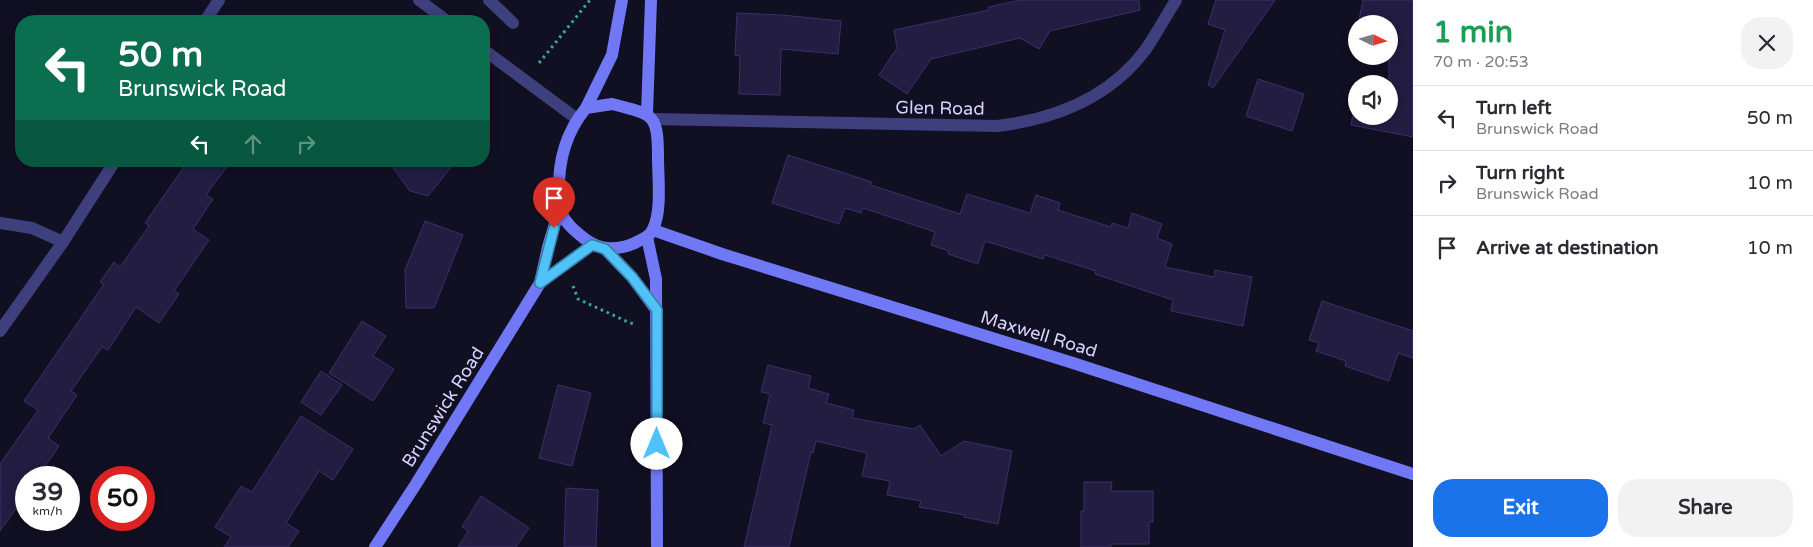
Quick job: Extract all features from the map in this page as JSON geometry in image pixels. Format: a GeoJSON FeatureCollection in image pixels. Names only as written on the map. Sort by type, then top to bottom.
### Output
{"type":"FeatureCollection","features":[{"type":"Feature","properties":{"kind":"main road"},"geometry":{"type":"LineString","coordinates":[[622,0],[612,55],[586,108],[577,118],[563,150],[558,181],[560,210],[571,228],[592,245],[605,249],[627,246],[650,233]]}},
{"type":"Feature","properties":{"kind":"main road"},"geometry":{"type":"LineString","coordinates":[[651,0],[650,116],[658,138],[658,213],[650,233],[656,279],[657,310],[657,547]]}},
{"type":"Feature","properties":{"kind":"main road"},"geometry":{"type":"LineString","coordinates":[[586,108],[612,104],[650,116]]}},
{"type":"Feature","properties":{"kind":"main road","name":"Brunswick Road"},"geometry":{"type":"LineString","coordinates":[[375,547],[540,283],[548,246],[560,210]]}},
{"type":"Feature","properties":{"kind":"main road","name":"Maxwell Road"},"geometry":{"type":"LineString","coordinates":[[650,233],[1081,366],[1413,474]]}},
{"type":"Feature","properties":{"kind":"main road","name":"Brunswick Road"},"geometry":{"type":"LineString","coordinates":[[540,283],[592,245]]}},
{"type":"Feature","properties":{"kind":"main road"},"geometry":{"type":"LineString","coordinates":[[605,249],[632,277],[657,310]]}},
{"type":"Feature","properties":{"kind":"street"},"geometry":{"type":"LineString","coordinates":[[209,15],[219,0]]}},
{"type":"Feature","properties":{"kind":"street"},"geometry":{"type":"LineString","coordinates":[[419,0],[439,15]]}},
{"type":"Feature","properties":{"kind":"street"},"geometry":{"type":"LineString","coordinates":[[489,0],[513,23]]}},
{"type":"Feature","properties":{"kind":"street","name":"Glen Road"},"geometry":{"type":"LineString","coordinates":[[650,116],[998,126],[1024,123],[1050,117],[1074,107],[1101,91],[1125,72],[1145,50],[1176,0]]}},
{"type":"Feature","properties":{"kind":"street"},"geometry":{"type":"LineString","coordinates":[[490,55],[577,118]]}},
{"type":"Feature","properties":{"kind":"street"},"geometry":{"type":"LineString","coordinates":[[0,331],[63,242],[111,167]]}},
{"type":"Feature","properties":{"kind":"street"},"geometry":{"type":"LineString","coordinates":[[0,224],[32,228],[63,242]]}},
{"type":"Feature","properties":{"kind":"path"},"geometry":{"type":"LineString","coordinates":[[524,81],[590,0]]}},
{"type":"Feature","properties":{"kind":"path"},"geometry":{"type":"LineString","coordinates":[[564,264],[578,299],[628,322],[657,328]]}},
{"type":"Feature","properties":{"kind":"building"},"geometry":{"type":"Polygon","coordinates":[[[1020,0],[1139,0],[1140,10],[1050,31],[1039,49],[1020,38],[931,59],[907,94],[879,75],[897,48],[894,30],[989,10],[988,7],[1020,0]]]}},
{"type":"Feature","properties":{"kind":"building"},"geometry":{"type":"Polygon","coordinates":[[[1216,0],[1275,0],[1213,88],[1208,85],[1225,30],[1208,24],[1216,0]]]}},
{"type":"Feature","properties":{"kind":"building"},"geometry":{"type":"Polygon","coordinates":[[[1363,0],[1413,0],[1413,137],[1351,125],[1398,125],[1398,75],[1389,75],[1389,65],[1398,65],[1398,15],[1360,15],[1363,0]]]}},
{"type":"Feature","properties":{"kind":"building"},"geometry":{"type":"Polygon","coordinates":[[[737,13],[841,21],[838,54],[781,49],[780,95],[739,94],[740,56],[735,55],[737,13]]]}},
{"type":"Feature","properties":{"kind":"building"},"geometry":{"type":"Polygon","coordinates":[[[1258,79],[1304,94],[1292,131],[1246,116],[1258,79]]]}},
{"type":"Feature","properties":{"kind":"building"},"geometry":{"type":"Polygon","coordinates":[[[788,155],[872,182],[871,185],[960,214],[967,194],[1030,213],[1036,195],[1060,203],[1058,210],[1111,227],[1112,223],[1128,228],[1132,213],[1162,224],[1157,238],[1172,244],[1165,267],[1214,277],[1215,270],[1252,277],[1243,326],[1171,311],[1173,300],[1095,274],[1096,271],[1045,255],[1043,259],[985,241],[978,264],[948,254],[949,251],[931,245],[935,232],[863,208],[861,213],[845,208],[839,224],[772,203],[788,155]]]}},
{"type":"Feature","properties":{"kind":"building"},"geometry":{"type":"Polygon","coordinates":[[[184,167],[227,167],[206,195],[213,199],[193,229],[209,240],[174,291],[179,294],[159,323],[136,307],[108,350],[102,347],[71,391],[77,395],[48,438],[59,446],[45,466],[15,466],[15,510],[0,531],[0,464],[38,410],[24,401],[104,284],[100,282],[114,262],[120,267],[149,226],[145,223],[184,167]]]}},
{"type":"Feature","properties":{"kind":"building"},"geometry":{"type":"Polygon","coordinates":[[[392,167],[451,167],[428,196],[410,191],[392,167]]]}},
{"type":"Feature","properties":{"kind":"building"},"geometry":{"type":"Polygon","coordinates":[[[425,221],[463,235],[434,308],[406,308],[405,270],[425,221]]]}},
{"type":"Feature","properties":{"kind":"building"},"geometry":{"type":"Polygon","coordinates":[[[1322,301],[1413,331],[1413,358],[1398,353],[1389,381],[1345,366],[1346,361],[1316,351],[1319,343],[1309,340],[1322,301]]]}},
{"type":"Feature","properties":{"kind":"building"},"geometry":{"type":"Polygon","coordinates":[[[362,321],[386,336],[373,356],[394,369],[373,401],[329,373],[362,321]]]}},
{"type":"Feature","properties":{"kind":"building"},"geometry":{"type":"Polygon","coordinates":[[[768,365],[811,376],[808,388],[829,394],[826,403],[854,410],[852,418],[914,429],[920,425],[941,456],[964,441],[1012,451],[998,524],[964,517],[965,515],[919,507],[921,501],[887,495],[890,481],[862,476],[867,453],[816,441],[813,453],[811,452],[789,547],[744,547],[772,425],[763,423],[770,394],[761,392],[768,365]]]}},
{"type":"Feature","properties":{"kind":"building"},"geometry":{"type":"Polygon","coordinates":[[[321,371],[342,385],[321,415],[301,402],[321,371]]]}},
{"type":"Feature","properties":{"kind":"building"},"geometry":{"type":"Polygon","coordinates":[[[558,385],[591,393],[572,466],[539,458],[558,385]]]}},
{"type":"Feature","properties":{"kind":"building"},"geometry":{"type":"Polygon","coordinates":[[[301,416],[353,449],[333,480],[319,471],[286,523],[299,531],[288,547],[224,547],[231,537],[215,527],[241,486],[252,492],[301,416]]]}},
{"type":"Feature","properties":{"kind":"building"},"geometry":{"type":"Polygon","coordinates":[[[1084,482],[1112,482],[1111,491],[1153,491],[1153,522],[1149,522],[1149,544],[1111,544],[1111,547],[1081,547],[1081,511],[1084,511],[1084,482]]]}},
{"type":"Feature","properties":{"kind":"building"},"geometry":{"type":"Polygon","coordinates":[[[566,488],[598,490],[596,547],[564,547],[566,488]]]}},
{"type":"Feature","properties":{"kind":"building"},"geometry":{"type":"Polygon","coordinates":[[[481,496],[529,528],[516,547],[458,547],[468,531],[462,527],[481,496]]]}},
{"type":"Feature","properties":{"kind":"route"},"geometry":{"type":"LineString","coordinates":[[554,228],[540,283],[592,245],[605,249],[632,277],[657,310],[657,444]]}}]}
